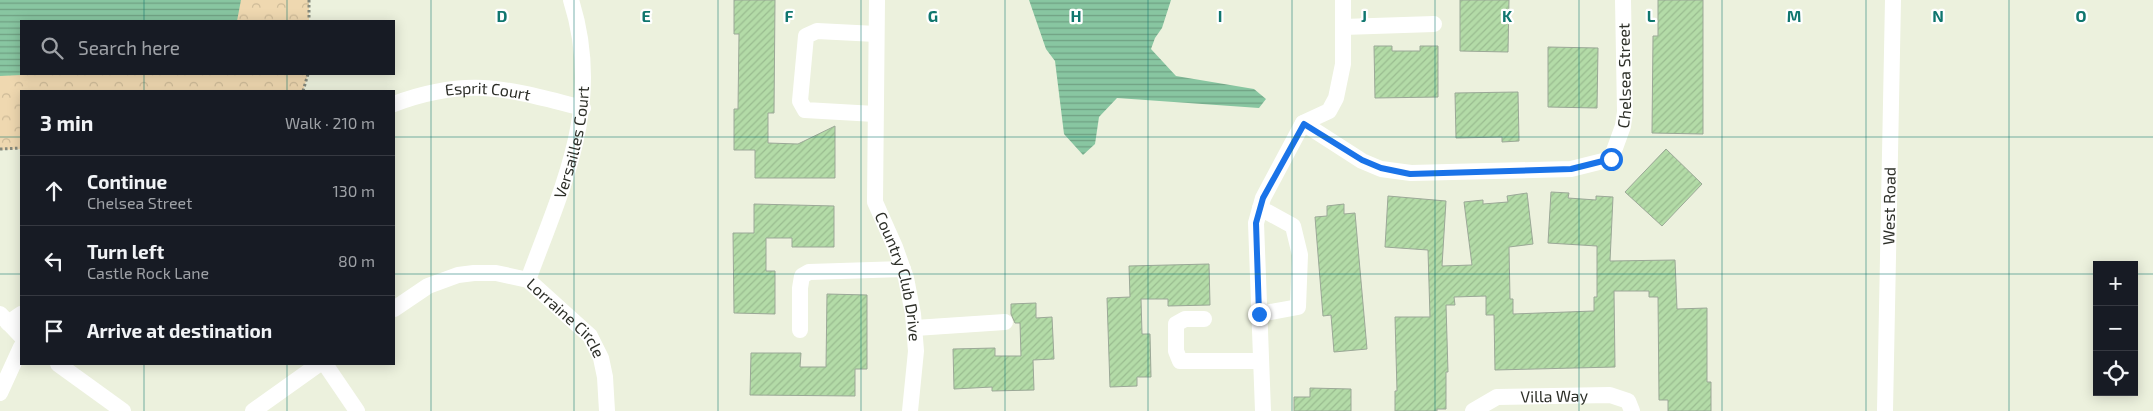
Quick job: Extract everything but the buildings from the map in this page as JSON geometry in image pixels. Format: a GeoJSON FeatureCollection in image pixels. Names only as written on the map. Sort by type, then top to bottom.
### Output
{"type":"FeatureCollection","features":[{"type":"Feature","properties":{"kind":"street","name":"Versailles Court"},"geometry":{"type":"LineString","coordinates":[[528,280],[569,169],[583,108],[582,46],[571,0]]}},
{"type":"Feature","properties":{"kind":"street","name":"Country Club Drive"},"geometry":{"type":"LineString","coordinates":[[876,0],[874,202],[903,269],[914,314],[916,351],[910,411]]}},
{"type":"Feature","properties":{"kind":"street"},"geometry":{"type":"LineString","coordinates":[[1263,411],[1256,234],[1260,208],[1263,198],[1304,124],[1329,111],[1336,98],[1343,64],[1343,0]]}},
{"type":"Feature","properties":{"kind":"street","name":"Chelsea Street"},"geometry":{"type":"LineString","coordinates":[[1304,124],[1362,160],[1381,168],[1410,174],[1571,169],[1611,159],[1623,126],[1624,0]]}},
{"type":"Feature","properties":{"kind":"street","name":"West Road"},"geometry":{"type":"LineString","coordinates":[[1885,411],[1893,0]]}},
{"type":"Feature","properties":{"kind":"street"},"geometry":{"type":"LineString","coordinates":[[1343,27],[1434,24]]}},
{"type":"Feature","properties":{"kind":"street"},"geometry":{"type":"LineString","coordinates":[[875,114],[805,110],[800,101],[806,36],[817,30],[876,34]]}},
{"type":"Feature","properties":{"kind":"street","name":"Esprit Court"},"geometry":{"type":"LineString","coordinates":[[395,104],[418,95],[455,88],[475,87],[509,90],[583,108]]}},
{"type":"Feature","properties":{"kind":"street"},"geometry":{"type":"LineString","coordinates":[[1259,314],[1298,307],[1300,254],[1293,226],[1260,208]]}},
{"type":"Feature","properties":{"kind":"street"},"geometry":{"type":"LineString","coordinates":[[800,330],[800,288],[802,276],[809,272],[903,269]]}},
{"type":"Feature","properties":{"kind":"street","name":"Lorraine Circle"},"geometry":{"type":"LineString","coordinates":[[395,308],[428,286],[458,275],[496,273],[528,280],[590,336],[601,358],[605,377],[607,411]]}},
{"type":"Feature","properties":{"kind":"street"},"geometry":{"type":"LineString","coordinates":[[10,317],[20,334]]}},
{"type":"Feature","properties":{"kind":"street"},"geometry":{"type":"LineString","coordinates":[[1204,319],[1185,319],[1176,324],[1176,351],[1180,361],[1261,361]]}},
{"type":"Feature","properties":{"kind":"street"},"geometry":{"type":"LineString","coordinates":[[914,328],[1005,322]]}},
{"type":"Feature","properties":{"kind":"street"},"geometry":{"type":"LineString","coordinates":[[0,393],[20,349]]}},
{"type":"Feature","properties":{"kind":"street"},"geometry":{"type":"LineString","coordinates":[[59,365],[123,411]]}},
{"type":"Feature","properties":{"kind":"street"},"geometry":{"type":"LineString","coordinates":[[253,411],[318,365]]}},
{"type":"Feature","properties":{"kind":"street"},"geometry":{"type":"LineString","coordinates":[[326,365],[357,411]]}},
{"type":"Feature","properties":{"kind":"street","name":"Villa Way"},"geometry":{"type":"LineString","coordinates":[[1473,411],[1497,398],[1610,395],[1628,401],[1632,411]]}},
{"type":"Feature","properties":{"kind":"path"},"geometry":{"type":"LineString","coordinates":[[309,0],[309,20]]}},
{"type":"Feature","properties":{"kind":"path"},"geometry":{"type":"LineString","coordinates":[[303,90],[308,75]]}},
{"type":"Feature","properties":{"kind":"path"},"geometry":{"type":"LineString","coordinates":[[0,149],[20,148]]}},
{"type":"Feature","properties":{"kind":"green space"},"geometry":{"type":"Polygon","coordinates":[[[0,0],[309,0],[309,20],[20,20],[20,75],[308,75],[303,90],[20,90],[20,149],[0,150],[0,0]]]}},
{"type":"Feature","properties":{"kind":"shaded area"},"geometry":{"type":"Polygon","coordinates":[[[0,0],[241,0],[237,20],[20,20],[21,75],[0,76],[0,0]]]}},
{"type":"Feature","properties":{"kind":"shaded area"},"geometry":{"type":"Polygon","coordinates":[[[1029,0],[1171,0],[1162,28],[1155,38],[1151,49],[1176,76],[1254,89],[1266,99],[1259,108],[1117,98],[1099,117],[1095,144],[1083,155],[1064,134],[1055,61],[1046,49],[1029,0]]]}},
{"type":"Feature","properties":{"kind":"route"},"geometry":{"type":"LineString","coordinates":[[1259,314],[1256,223],[1263,198],[1304,124],[1362,160],[1381,168],[1410,174],[1571,169],[1611,159]]}}]}
